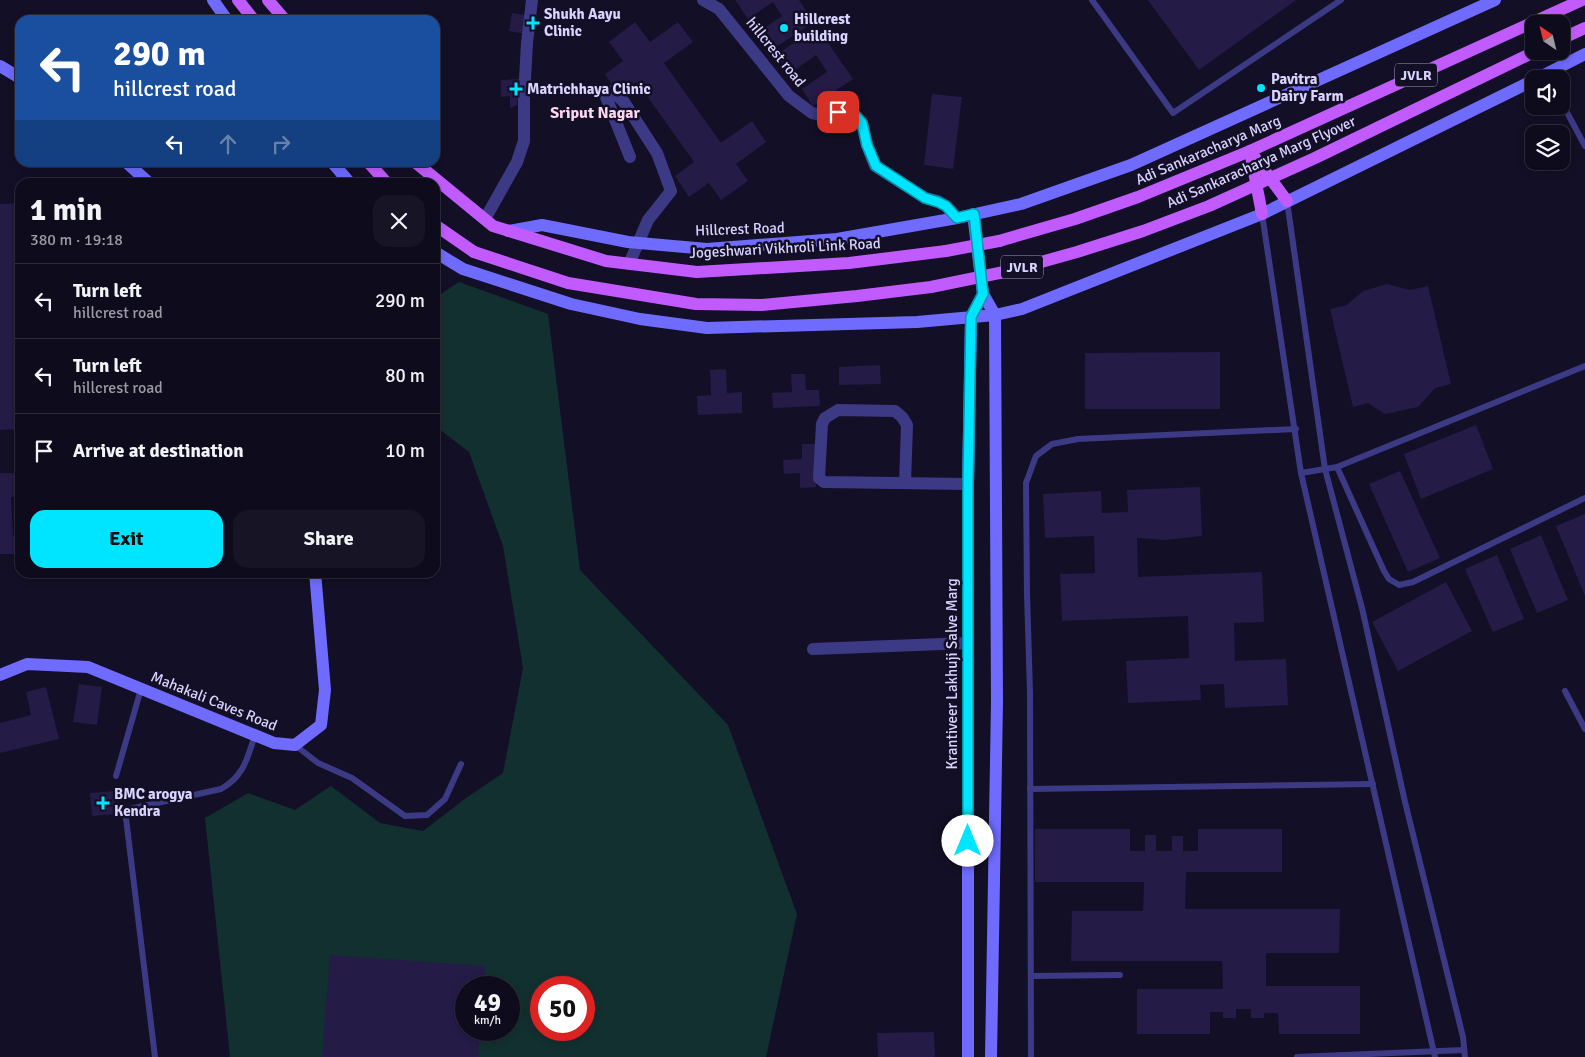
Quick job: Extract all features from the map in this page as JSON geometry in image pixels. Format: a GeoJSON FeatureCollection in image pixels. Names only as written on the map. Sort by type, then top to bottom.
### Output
{"type":"FeatureCollection","features":[{"type":"Feature","properties":{"kind":"main road"},"geometry":{"type":"LineString","coordinates":[[238,0],[250,15]]}},
{"type":"Feature","properties":{"kind":"main road"},"geometry":{"type":"LineString","coordinates":[[268,0],[281,15]]}},
{"type":"Feature","properties":{"kind":"main road","name":"Adi Sankaracharya Marg"},"geometry":{"type":"LineString","coordinates":[[946,251],[999,241],[1120,204],[1250,151],[1582,0]]}},
{"type":"Feature","properties":{"kind":"main road"},"geometry":{"type":"LineString","coordinates":[[1570,35],[1585,28]]}},
{"type":"Feature","properties":{"kind":"main road","name":"Adi Sankaracharya Marg Flyover"},"geometry":{"type":"LineString","coordinates":[[440,229],[474,252],[568,283],[696,304],[761,305],[931,287],[1009,271],[1077,252],[1144,231],[1209,206],[1315,158],[1525,56]]}},
{"type":"Feature","properties":{"kind":"main road"},"geometry":{"type":"LineString","coordinates":[[1250,151],[1287,201]]}},
{"type":"Feature","properties":{"kind":"main road"},"geometry":{"type":"LineString","coordinates":[[1250,151],[1262,214]]}},
{"type":"Feature","properties":{"kind":"main road"},"geometry":{"type":"LineString","coordinates":[[372,167],[382,178]]}},
{"type":"Feature","properties":{"kind":"main road","name":"Jogeshwari Vikhroli Link Road"},"geometry":{"type":"LineString","coordinates":[[421,167],[434,178]]}},
{"type":"Feature","properties":{"kind":"main road","name":"Jogeshwari Vikhroli Link Road"},"geometry":{"type":"LineString","coordinates":[[440,183],[493,226],[606,261],[697,272],[849,263],[946,251]]}},
{"type":"Feature","properties":{"kind":"street"},"geometry":{"type":"LineString","coordinates":[[213,0],[224,15]]}},
{"type":"Feature","properties":{"kind":"street"},"geometry":{"type":"LineString","coordinates":[[485,220],[517,162],[524,141],[527,43],[532,0]]}},
{"type":"Feature","properties":{"kind":"street","name":"hillcrest road"},"geometry":{"type":"LineString","coordinates":[[703,0],[719,9],[789,96],[800,106],[812,113],[822,115],[838,112],[854,114],[862,123],[867,145],[876,166],[925,198],[946,206],[957,218]]}},
{"type":"Feature","properties":{"kind":"street","name":"Hillcrest Road"},"geometry":{"type":"LineString","coordinates":[[508,231],[542,225],[639,243],[707,249],[837,240],[1021,204],[1131,165],[1495,0]]}},
{"type":"Feature","properties":{"kind":"street"},"geometry":{"type":"LineString","coordinates":[[1553,70],[1585,54]]}},
{"type":"Feature","properties":{"kind":"street"},"geometry":{"type":"LineString","coordinates":[[0,66],[15,75]]}},
{"type":"Feature","properties":{"kind":"street"},"geometry":{"type":"LineString","coordinates":[[440,255],[463,269],[570,304],[640,319],[708,328],[917,322],[996,315],[1022,308],[1262,214],[1525,84]]}},
{"type":"Feature","properties":{"kind":"street"},"geometry":{"type":"LineString","coordinates":[[629,264],[648,220],[671,191],[657,152],[624,102],[612,91],[608,92],[606,97],[630,157]]}},
{"type":"Feature","properties":{"kind":"street"},"geometry":{"type":"LineString","coordinates":[[132,167],[144,178]]}},
{"type":"Feature","properties":{"kind":"street"},"geometry":{"type":"LineString","coordinates":[[336,167],[346,178]]}},
{"type":"Feature","properties":{"kind":"street"},"geometry":{"type":"LineString","coordinates":[[974,214],[983,294],[996,315],[997,702],[992,1057]]}},
{"type":"Feature","properties":{"kind":"street","name":"Krantiveer Lakhuji Salve Marg"},"geometry":{"type":"LineString","coordinates":[[968,1057],[968,484],[971,317],[983,294]]}},
{"type":"Feature","properties":{"kind":"street"},"geometry":{"type":"LineString","coordinates":[[905,483],[907,425],[895,411],[838,410],[825,418],[822,424],[819,478],[822,481],[905,483],[968,484]]}},
{"type":"Feature","properties":{"kind":"street"},"geometry":{"type":"LineString","coordinates":[[295,745],[321,725],[325,690],[316,578]]}},
{"type":"Feature","properties":{"kind":"street"},"geometry":{"type":"LineString","coordinates":[[813,649],[968,643]]}},
{"type":"Feature","properties":{"kind":"street","name":"Mahakali Caves Road"},"geometry":{"type":"LineString","coordinates":[[0,676],[27,664],[88,667],[255,736],[274,743],[295,745]]}},
{"type":"Feature","properties":{"kind":"lane"},"geometry":{"type":"LineString","coordinates":[[1092,0],[1173,113],[1336,1]]}},
{"type":"Feature","properties":{"kind":"lane"},"geometry":{"type":"LineString","coordinates":[[1568,115],[1585,146]]}},
{"type":"Feature","properties":{"kind":"lane"},"geometry":{"type":"LineString","coordinates":[[1287,201],[1325,469],[1362,608],[1404,802],[1463,1037],[1465,1057]]}},
{"type":"Feature","properties":{"kind":"lane"},"geometry":{"type":"LineString","coordinates":[[1262,214],[1301,472],[1434,1055]]}},
{"type":"Feature","properties":{"kind":"lane"},"geometry":{"type":"LineString","coordinates":[[1301,472],[1337,468],[1585,366]]}},
{"type":"Feature","properties":{"kind":"lane"},"geometry":{"type":"LineString","coordinates":[[1031,1057],[1030,693],[1026,483],[1036,456],[1052,444],[1078,439],[1296,429]]}},
{"type":"Feature","properties":{"kind":"lane"},"geometry":{"type":"LineString","coordinates":[[1337,468],[1384,571],[1390,579],[1399,585],[1413,582],[1585,498]]}},
{"type":"Feature","properties":{"kind":"lane"},"geometry":{"type":"LineString","coordinates":[[116,776],[141,689]]}},
{"type":"Feature","properties":{"kind":"lane"},"geometry":{"type":"LineString","coordinates":[[1565,691],[1585,729]]}},
{"type":"Feature","properties":{"kind":"lane"},"geometry":{"type":"LineString","coordinates":[[155,1057],[125,810],[221,789],[233,782],[243,769],[255,736]]}},
{"type":"Feature","properties":{"kind":"lane"},"geometry":{"type":"LineString","coordinates":[[295,745],[318,763],[352,778],[405,816],[427,815],[445,799],[461,764]]}},
{"type":"Feature","properties":{"kind":"lane"},"geometry":{"type":"LineString","coordinates":[[1030,789],[1373,784]]}},
{"type":"Feature","properties":{"kind":"lane"},"geometry":{"type":"LineString","coordinates":[[1031,976],[1120,975]]}},
{"type":"Feature","properties":{"kind":"lane"},"geometry":{"type":"LineString","coordinates":[[1296,1057],[1434,1055],[1464,1050]]}},
{"type":"Feature","properties":{"kind":"green space"},"geometry":{"type":"Polygon","coordinates":[[[459,282],[548,314],[580,570],[728,725],[797,914],[766,1057],[230,1057],[205,818],[248,793],[295,810],[331,786],[380,823],[423,831],[503,773],[523,668],[503,546],[469,452],[440,430],[440,295],[459,282]]]}},
{"type":"Feature","properties":{"kind":"building","name":"Hillcrest building"},"geometry":{"type":"Polygon","coordinates":[[[735,0],[799,0],[814,22],[770,51],[757,33],[782,16],[773,2],[748,19],[735,0]]]}},
{"type":"Feature","properties":{"kind":"building"},"geometry":{"type":"Polygon","coordinates":[[[1148,0],[1296,0],[1199,70],[1148,0]]]}},
{"type":"Feature","properties":{"kind":"building"},"geometry":{"type":"Polygon","coordinates":[[[512,13],[530,16],[526,34],[509,31],[512,13]]]}},
{"type":"Feature","properties":{"kind":"building"},"geometry":{"type":"Polygon","coordinates":[[[635,22],[650,42],[678,22],[693,42],[664,63],[721,143],[752,121],[766,142],[736,164],[748,181],[721,200],[709,183],[689,197],[675,176],[694,162],[637,82],[619,95],[605,74],[623,61],[609,42],[635,22]]]}},
{"type":"Feature","properties":{"kind":"building"},"geometry":{"type":"Polygon","coordinates":[[[817,27],[853,79],[813,106],[802,89],[827,72],[816,55],[789,74],[776,55],[817,27]]]}},
{"type":"Feature","properties":{"kind":"building"},"geometry":{"type":"Polygon","coordinates":[[[519,79],[517,105],[510,108],[510,96],[501,97],[501,80],[519,79]]]}},
{"type":"Feature","properties":{"kind":"building"},"geometry":{"type":"Polygon","coordinates":[[[932,94],[962,97],[953,169],[924,165],[932,94]]]}},
{"type":"Feature","properties":{"kind":"building"},"geometry":{"type":"Polygon","coordinates":[[[15,203],[15,429],[0,430],[0,204],[15,203]]]}},
{"type":"Feature","properties":{"kind":"building"},"geometry":{"type":"Polygon","coordinates":[[[1387,284],[1410,290],[1428,286],[1451,384],[1435,388],[1418,407],[1385,414],[1368,403],[1353,407],[1330,309],[1347,305],[1363,291],[1387,284]]]}},
{"type":"Feature","properties":{"kind":"building"},"geometry":{"type":"Polygon","coordinates":[[[1220,352],[1220,409],[1085,409],[1085,353],[1220,352]]]}},
{"type":"Feature","properties":{"kind":"building"},"geometry":{"type":"Polygon","coordinates":[[[880,365],[881,384],[839,385],[839,367],[880,365]]]}},
{"type":"Feature","properties":{"kind":"building"},"geometry":{"type":"Polygon","coordinates":[[[726,369],[727,393],[742,392],[742,413],[698,415],[697,396],[711,395],[710,370],[726,369]]]}},
{"type":"Feature","properties":{"kind":"building"},"geometry":{"type":"Polygon","coordinates":[[[791,374],[805,374],[806,390],[819,390],[820,406],[773,408],[772,393],[792,392],[791,374]]]}},
{"type":"Feature","properties":{"kind":"building"},"geometry":{"type":"Polygon","coordinates":[[[1476,425],[1493,469],[1421,499],[1404,454],[1476,425]]]}},
{"type":"Feature","properties":{"kind":"building"},"geometry":{"type":"Polygon","coordinates":[[[802,444],[815,444],[816,487],[800,488],[800,473],[784,474],[783,460],[802,459],[802,444]]]}},
{"type":"Feature","properties":{"kind":"building"},"geometry":{"type":"Polygon","coordinates":[[[1400,471],[1440,558],[1408,572],[1369,484],[1400,471]]]}},
{"type":"Feature","properties":{"kind":"building"},"geometry":{"type":"Polygon","coordinates":[[[0,473],[15,473],[15,497],[11,497],[15,554],[0,554],[0,473]]]}},
{"type":"Feature","properties":{"kind":"building"},"geometry":{"type":"Polygon","coordinates":[[[1200,487],[1202,536],[1165,540],[1137,538],[1138,577],[1262,572],[1264,622],[1234,623],[1235,661],[1286,659],[1288,705],[1225,708],[1224,684],[1200,685],[1201,700],[1128,703],[1126,661],[1189,658],[1188,616],[1062,621],[1060,574],[1095,573],[1094,536],[1045,538],[1043,494],[1101,491],[1102,513],[1128,512],[1127,490],[1200,487]]]}},
{"type":"Feature","properties":{"kind":"building"},"geometry":{"type":"Polygon","coordinates":[[[1585,514],[1585,596],[1556,526],[1585,514]]]}},
{"type":"Feature","properties":{"kind":"building"},"geometry":{"type":"Polygon","coordinates":[[[1541,535],[1568,600],[1537,613],[1510,549],[1541,535]]]}},
{"type":"Feature","properties":{"kind":"building"},"geometry":{"type":"Polygon","coordinates":[[[1497,555],[1524,619],[1493,632],[1465,569],[1497,555]]]}},
{"type":"Feature","properties":{"kind":"building"},"geometry":{"type":"Polygon","coordinates":[[[1446,582],[1472,631],[1398,671],[1372,622],[1446,582]]]}},
{"type":"Feature","properties":{"kind":"building"},"geometry":{"type":"Polygon","coordinates":[[[79,684],[102,687],[97,725],[73,722],[79,684]]]}},
{"type":"Feature","properties":{"kind":"building"},"geometry":{"type":"Polygon","coordinates":[[[46,687],[59,739],[0,753],[0,723],[31,715],[26,692],[46,687]]]}},
{"type":"Feature","properties":{"kind":"building"},"geometry":{"type":"Polygon","coordinates":[[[114,791],[116,814],[92,816],[90,793],[114,791]]]}},
{"type":"Feature","properties":{"kind":"building"},"geometry":{"type":"Polygon","coordinates":[[[1035,829],[1130,829],[1130,851],[1145,851],[1145,835],[1156,835],[1156,851],[1172,851],[1172,836],[1183,836],[1183,851],[1198,851],[1198,829],[1282,829],[1282,872],[1186,872],[1185,909],[1340,909],[1339,953],[1266,953],[1266,986],[1360,986],[1360,1034],[1279,1034],[1278,1013],[1264,1013],[1264,1018],[1251,1018],[1251,1009],[1236,1009],[1236,1018],[1223,1018],[1223,1012],[1210,1012],[1210,1034],[1137,1034],[1137,989],[1223,989],[1222,961],[1071,961],[1072,911],[1143,911],[1144,882],[1035,882],[1035,829]]]}},
{"type":"Feature","properties":{"kind":"building"},"geometry":{"type":"Polygon","coordinates":[[[330,955],[485,966],[485,976],[455,976],[455,1041],[479,1041],[478,1057],[322,1057],[330,955]]]}},
{"type":"Feature","properties":{"kind":"building"},"geometry":{"type":"Polygon","coordinates":[[[934,1032],[935,1057],[878,1057],[877,1033],[934,1032]]]}},
{"type":"Feature","properties":{"kind":"place","name":"Shukh Aayu Clinic"},"geometry":{"type":"Point","coordinates":[533,23]}},
{"type":"Feature","properties":{"kind":"place","name":"Hillcrest building"},"geometry":{"type":"Point","coordinates":[784,28]}},
{"type":"Feature","properties":{"kind":"place","name":"Pavitra Dairy Farm"},"geometry":{"type":"Point","coordinates":[1261,88]}},
{"type":"Feature","properties":{"kind":"place","name":"Matrichhaya Clinic"},"geometry":{"type":"Point","coordinates":[516,89]}},
{"type":"Feature","properties":{"kind":"place","name":"BMC arogya Kendra"},"geometry":{"type":"Point","coordinates":[103,803]}},
{"type":"Feature","properties":{"kind":"district","name":"Sriput Nagar"},"geometry":{"type":"Point","coordinates":[595,112]}},
{"type":"Feature","properties":{"kind":"route"},"geometry":{"type":"LineString","coordinates":[[838,112],[854,114],[862,123],[867,145],[876,166],[925,198],[946,206],[957,218],[974,214],[983,294],[971,317],[968,484],[968,841]]}}]}
